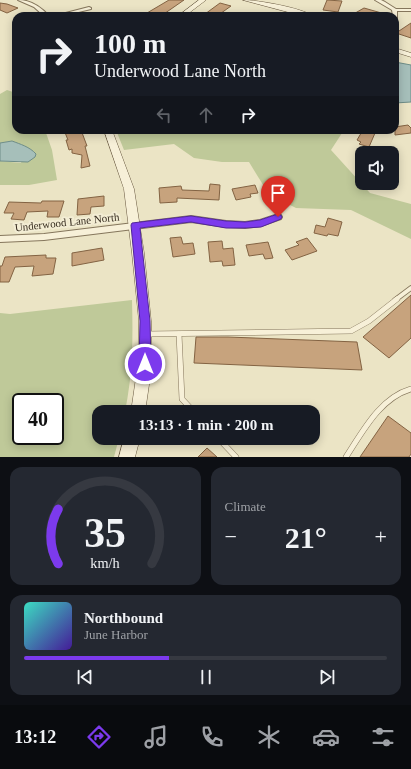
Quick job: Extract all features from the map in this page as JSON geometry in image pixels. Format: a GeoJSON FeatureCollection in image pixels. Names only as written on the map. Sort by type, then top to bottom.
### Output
{"type":"FeatureCollection","features":[{"type":"Feature","properties":{"kind":"street"},"geometry":{"type":"LineString","coordinates":[[20,0],[36,6],[43,12]]}},
{"type":"Feature","properties":{"kind":"street"},"geometry":{"type":"LineString","coordinates":[[186,12],[203,0]]}},
{"type":"Feature","properties":{"kind":"street"},"geometry":{"type":"LineString","coordinates":[[246,0],[296,12]]}},
{"type":"Feature","properties":{"kind":"street"},"geometry":{"type":"LineString","coordinates":[[376,0],[390,6],[395,10],[411,10]]}},
{"type":"Feature","properties":{"kind":"street"},"geometry":{"type":"LineString","coordinates":[[72,12],[89,8]]}},
{"type":"Feature","properties":{"kind":"street"},"geometry":{"type":"LineString","coordinates":[[399,51],[411,55]]}},
{"type":"Feature","properties":{"kind":"street"},"geometry":{"type":"LineString","coordinates":[[109,134],[129,189],[135,225],[145,321],[145,364],[139,405]]}},
{"type":"Feature","properties":{"kind":"street","name":"Underwood Lane North"},"geometry":{"type":"LineString","coordinates":[[0,239],[44,237],[96,232],[135,225],[191,219],[245,225],[261,223],[278,217]]}},
{"type":"Feature","properties":{"kind":"street"},"geometry":{"type":"LineString","coordinates":[[127,457],[130,445]]}},
{"type":"Feature","properties":{"kind":"lane"},"geometry":{"type":"LineString","coordinates":[[145,334],[351,331],[369,321],[411,288]]}},
{"type":"Feature","properties":{"kind":"lane"},"geometry":{"type":"LineString","coordinates":[[180,334],[182,399],[188,405]]}},
{"type":"Feature","properties":{"kind":"lane"},"geometry":{"type":"LineString","coordinates":[[346,457],[378,411],[402,390],[411,389]]}},
{"type":"Feature","properties":{"kind":"lane"},"geometry":{"type":"LineString","coordinates":[[225,445],[236,457]]}},
{"type":"Feature","properties":{"kind":"green space"},"geometry":{"type":"Polygon","coordinates":[[[7,90],[12,92],[12,134],[46,134],[52,150],[57,180],[29,185],[0,185],[0,161],[21,163],[26,147],[12,141],[0,143],[0,94],[7,90]]]}},
{"type":"Feature","properties":{"kind":"green space"},"geometry":{"type":"Polygon","coordinates":[[[118,134],[341,134],[331,150],[355,176],[355,190],[367,190],[370,193],[411,204],[411,239],[351,210],[296,208],[284,202],[273,201],[249,162],[222,162],[194,158],[174,144],[124,150],[118,134]]]}},
{"type":"Feature","properties":{"kind":"green space"},"geometry":{"type":"Polygon","coordinates":[[[132,300],[132,356],[126,405],[92,405],[92,445],[117,445],[114,457],[0,457],[0,313],[10,314],[132,300]]]}},
{"type":"Feature","properties":{"kind":"water"},"geometry":{"type":"Polygon","coordinates":[[[399,63],[411,65],[411,102],[399,103],[399,63]]]}},
{"type":"Feature","properties":{"kind":"water"},"geometry":{"type":"Polygon","coordinates":[[[12,141],[31,149],[36,154],[35,157],[28,162],[0,161],[0,143],[12,141]]]}},
{"type":"Feature","properties":{"kind":"building"},"geometry":{"type":"Polygon","coordinates":[[[169,0],[184,0],[167,12],[149,12],[169,0]]]}},
{"type":"Feature","properties":{"kind":"building"},"geometry":{"type":"Polygon","coordinates":[[[327,0],[342,1],[338,12],[323,10],[327,0]]]}},
{"type":"Feature","properties":{"kind":"building"},"geometry":{"type":"Polygon","coordinates":[[[0,3],[18,8],[7,13],[0,10],[0,3]]]}},
{"type":"Feature","properties":{"kind":"building"},"geometry":{"type":"Polygon","coordinates":[[[220,3],[231,6],[223,12],[208,12],[220,3]]]}},
{"type":"Feature","properties":{"kind":"building"},"geometry":{"type":"Polygon","coordinates":[[[364,8],[378,12],[357,12],[364,8]]]}},
{"type":"Feature","properties":{"kind":"building"},"geometry":{"type":"Polygon","coordinates":[[[411,23],[411,38],[399,34],[399,31],[411,23]]]}},
{"type":"Feature","properties":{"kind":"building"},"geometry":{"type":"Polygon","coordinates":[[[408,125],[411,128],[411,133],[395,135],[399,134],[399,126],[408,125]]]}},
{"type":"Feature","properties":{"kind":"building"},"geometry":{"type":"Polygon","coordinates":[[[66,134],[82,134],[87,146],[85,146],[90,166],[81,168],[82,155],[72,153],[72,149],[69,150],[66,140],[68,140],[66,134]]]}},
{"type":"Feature","properties":{"kind":"building"},"geometry":{"type":"Polygon","coordinates":[[[361,134],[375,134],[369,146],[359,144],[361,142],[357,140],[361,134]]]}},
{"type":"Feature","properties":{"kind":"building"},"geometry":{"type":"Polygon","coordinates":[[[210,184],[220,185],[219,200],[177,198],[177,202],[160,203],[159,188],[181,186],[182,190],[209,191],[210,184]]]}},
{"type":"Feature","properties":{"kind":"building"},"geometry":{"type":"Polygon","coordinates":[[[255,185],[258,193],[250,194],[251,197],[236,200],[232,189],[255,185]]]}},
{"type":"Feature","properties":{"kind":"building"},"geometry":{"type":"Polygon","coordinates":[[[104,196],[104,206],[91,207],[90,214],[77,215],[78,199],[104,196]]]}},
{"type":"Feature","properties":{"kind":"building"},"geometry":{"type":"Polygon","coordinates":[[[42,201],[64,201],[59,217],[47,217],[48,211],[27,212],[24,220],[11,219],[14,213],[4,213],[9,202],[41,203],[42,201]]]}},
{"type":"Feature","properties":{"kind":"building"},"geometry":{"type":"Polygon","coordinates":[[[328,218],[342,222],[338,236],[328,234],[327,236],[314,233],[316,225],[325,227],[328,218]]]}},
{"type":"Feature","properties":{"kind":"building"},"geometry":{"type":"Polygon","coordinates":[[[181,237],[183,244],[193,243],[195,254],[173,257],[170,238],[181,237]]]}},
{"type":"Feature","properties":{"kind":"building"},"geometry":{"type":"Polygon","coordinates":[[[307,238],[317,251],[292,260],[285,250],[299,245],[296,242],[307,238]]]}},
{"type":"Feature","properties":{"kind":"building"},"geometry":{"type":"Polygon","coordinates":[[[222,241],[223,249],[233,248],[235,265],[223,266],[222,261],[210,262],[208,242],[222,241]]]}},
{"type":"Feature","properties":{"kind":"building"},"geometry":{"type":"Polygon","coordinates":[[[268,242],[273,258],[265,259],[263,254],[249,256],[246,245],[268,242]]]}},
{"type":"Feature","properties":{"kind":"building"},"geometry":{"type":"Polygon","coordinates":[[[102,248],[104,260],[72,266],[72,253],[102,248]]]}},
{"type":"Feature","properties":{"kind":"building"},"geometry":{"type":"Polygon","coordinates":[[[46,255],[46,258],[56,258],[53,274],[32,276],[34,266],[15,267],[9,282],[0,282],[0,266],[2,266],[5,257],[46,255]]]}},
{"type":"Feature","properties":{"kind":"building"},"geometry":{"type":"Polygon","coordinates":[[[411,295],[411,338],[389,358],[363,337],[411,295]]]}},
{"type":"Feature","properties":{"kind":"building"},"geometry":{"type":"Polygon","coordinates":[[[196,337],[357,342],[362,370],[194,363],[196,337]]]}},
{"type":"Feature","properties":{"kind":"building"},"geometry":{"type":"Polygon","coordinates":[[[388,416],[411,433],[411,454],[409,457],[360,457],[388,416]]]}},
{"type":"Feature","properties":{"kind":"building"},"geometry":{"type":"Polygon","coordinates":[[[207,448],[217,457],[198,457],[207,448]]]}},
{"type":"Feature","properties":{"kind":"route"},"geometry":{"type":"LineString","coordinates":[[145,364],[145,321],[135,225],[191,219],[245,225],[261,223],[278,217]]}}]}
